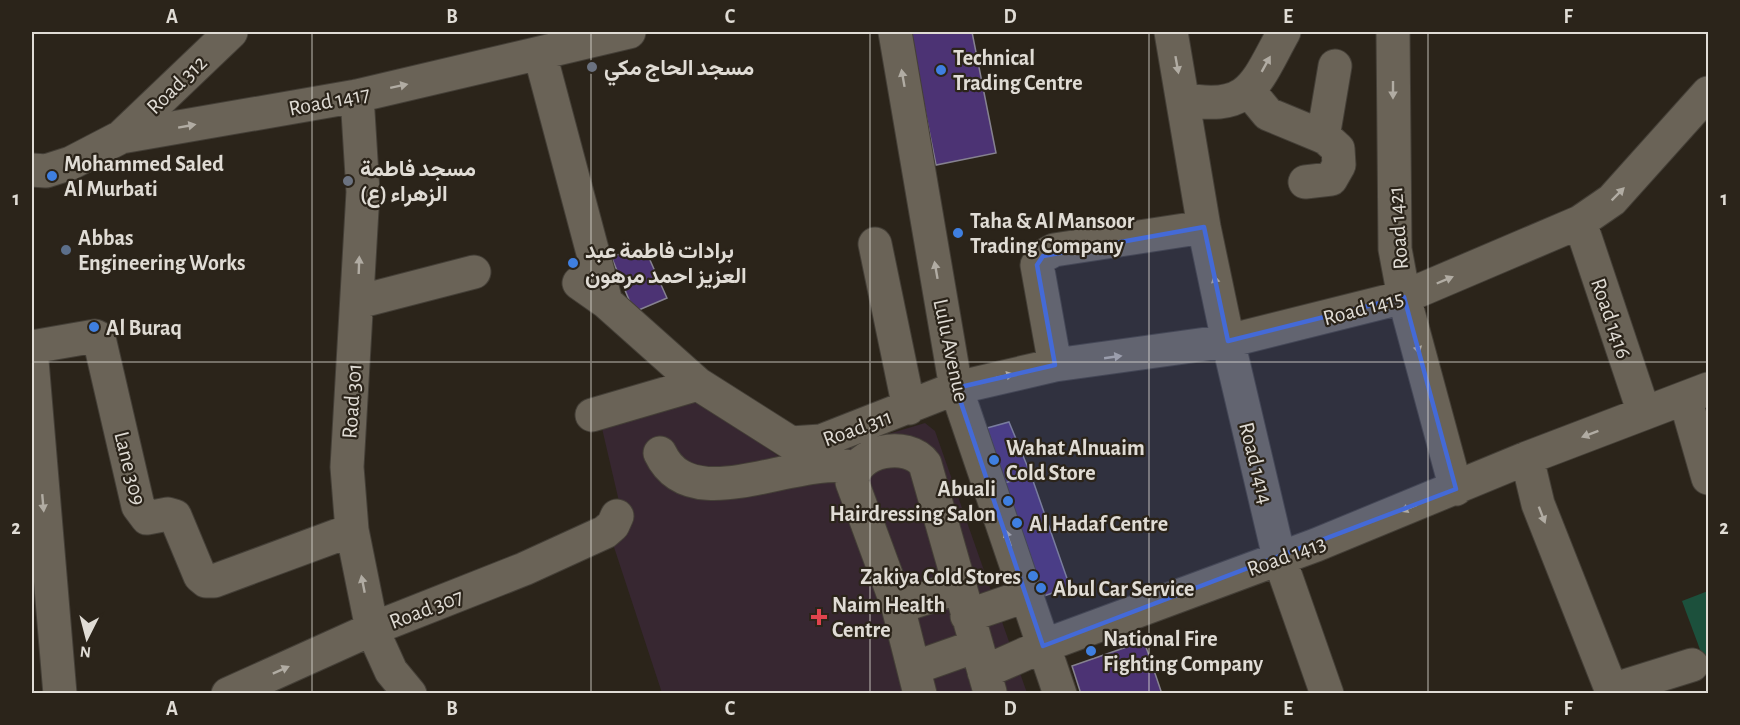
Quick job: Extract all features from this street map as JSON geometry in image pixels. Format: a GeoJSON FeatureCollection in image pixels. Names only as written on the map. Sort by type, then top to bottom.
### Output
{"type":"FeatureCollection","features":[{"type":"Feature","properties":{"kind":"street","name":"Road 312"},"geometry":{"type":"LineString","coordinates":[[121,137],[231,32]]}},
{"type":"Feature","properties":{"kind":"street","name":"Lulu Avenue"},"geometry":{"type":"LineString","coordinates":[[895,32],[956,388],[1060,693]]}},
{"type":"Feature","properties":{"kind":"street","name":"Road 1414"},"geometry":{"type":"LineString","coordinates":[[1171,32],[1204,227],[1227,341],[1279,557],[1327,693]]}},
{"type":"Feature","properties":{"kind":"street"},"geometry":{"type":"LineString","coordinates":[[1183,99],[1205,103],[1228,102],[1249,91],[1284,32]]}},
{"type":"Feature","properties":{"kind":"street","name":"Road 1421"},"geometry":{"type":"LineString","coordinates":[[1393,32],[1395,249],[1404,297],[1456,489]]}},
{"type":"Feature","properties":{"kind":"street","name":"Road 1417"},"geometry":{"type":"LineString","coordinates":[[32,171],[46,171],[71,163],[121,137],[357,96],[540,54],[615,33]]}},
{"type":"Feature","properties":{"kind":"street"},"geometry":{"type":"LineString","coordinates":[[540,54],[606,302]]}},
{"type":"Feature","properties":{"kind":"street"},"geometry":{"type":"LineString","coordinates":[[1323,136],[1335,66]]}},
{"type":"Feature","properties":{"kind":"street"},"geometry":{"type":"LineString","coordinates":[[1249,91],[1268,114],[1323,136],[1338,149],[1339,165],[1336,172],[1323,182],[1305,182]]}},
{"type":"Feature","properties":{"kind":"street","name":"Road 1415"},"geometry":{"type":"LineString","coordinates":[[956,388],[1055,365],[1227,341],[1404,297],[1580,222],[1612,200],[1708,93]]}},
{"type":"Feature","properties":{"kind":"street","name":"Road 301"},"geometry":{"type":"LineString","coordinates":[[357,96],[363,192],[347,467],[352,530],[372,629],[391,671],[410,693]]}},
{"type":"Feature","properties":{"kind":"street","name":"Road 1416"},"geometry":{"type":"LineString","coordinates":[[1580,222],[1644,413]]}},
{"type":"Feature","properties":{"kind":"street"},"geometry":{"type":"LineString","coordinates":[[1055,365],[1037,265],[1043,256],[1054,250],[1204,227]]}},
{"type":"Feature","properties":{"kind":"street"},"geometry":{"type":"LineString","coordinates":[[876,244],[909,408]]}},
{"type":"Feature","properties":{"kind":"street"},"geometry":{"type":"LineString","coordinates":[[358,302],[474,272]]}},
{"type":"Feature","properties":{"kind":"street","name":"Road 311"},"geometry":{"type":"LineString","coordinates":[[579,283],[606,302],[698,384],[791,443],[820,441],[956,388]]}},
{"type":"Feature","properties":{"kind":"street","name":"Lane 309"},"geometry":{"type":"LineString","coordinates":[[32,346],[95,336],[99,338],[138,507],[147,518],[168,514],[176,516],[200,576],[206,581],[213,581],[352,530]]}},
{"type":"Feature","properties":{"kind":"street"},"geometry":{"type":"LineString","coordinates":[[32,362],[60,693]]}},
{"type":"Feature","properties":{"kind":"street"},"geometry":{"type":"LineString","coordinates":[[592,415],[698,384]]}},
{"type":"Feature","properties":{"kind":"street"},"geometry":{"type":"LineString","coordinates":[[1697,394],[1708,478]]}},
{"type":"Feature","properties":{"kind":"street","name":"Road 1413"},"geometry":{"type":"LineString","coordinates":[[975,643],[1043,646],[1316,545],[1527,459],[1697,394]]}},
{"type":"Feature","properties":{"kind":"street"},"geometry":{"type":"LineString","coordinates":[[975,643],[926,464],[910,451],[897,450],[867,458],[855,468],[852,482],[854,489],[898,607],[917,681],[975,643],[1028,595]]}},
{"type":"Feature","properties":{"kind":"street"},"geometry":{"type":"LineString","coordinates":[[660,453],[666,466],[678,476],[708,485],[750,480],[812,465],[843,464],[855,468]]}},
{"type":"Feature","properties":{"kind":"street"},"geometry":{"type":"LineString","coordinates":[[1527,459],[1538,504],[1612,692],[1692,665]]}},
{"type":"Feature","properties":{"kind":"street","name":"Road 307"},"geometry":{"type":"LineString","coordinates":[[228,693],[372,629],[524,569],[585,542],[605,532],[613,525],[617,516]]}},
{"type":"Feature","properties":{"kind":"street"},"geometry":{"type":"LineString","coordinates":[[898,607],[975,643]]}},
{"type":"Feature","properties":{"kind":"highlighted area"},"geometry":{"type":"Polygon","coordinates":[[[1204,227],[1228,341],[1404,297],[1456,489],[1043,646],[956,388],[1055,365],[1037,265],[1043,256],[1204,227]]]}},
{"type":"Feature","properties":{"kind":"shaded area","name":"Naim Health Centre"},"geometry":{"type":"Polygon","coordinates":[[[695,398],[781,458],[798,461],[925,423],[935,431],[1027,693],[662,693],[612,541],[621,510],[601,424],[695,398]]]}},
{"type":"Feature","properties":{"kind":"green space"},"geometry":{"type":"Polygon","coordinates":[[[1708,591],[1708,671],[1682,601],[1708,591]]]}},
{"type":"Feature","properties":{"kind":"building"},"geometry":{"type":"Polygon","coordinates":[[[909,32],[972,32],[996,153],[936,165],[909,32]]]}},
{"type":"Feature","properties":{"kind":"building"},"geometry":{"type":"Polygon","coordinates":[[[645,249],[667,298],[634,312],[611,256],[645,249]]]}},
{"type":"Feature","properties":{"kind":"building"},"geometry":{"type":"Polygon","coordinates":[[[1009,422],[1031,475],[998,485],[976,431],[1009,422]]]}},
{"type":"Feature","properties":{"kind":"building"},"geometry":{"type":"Polygon","coordinates":[[[1031,475],[1070,587],[1038,598],[998,485],[1031,475]]]}},
{"type":"Feature","properties":{"kind":"building"},"geometry":{"type":"Polygon","coordinates":[[[1144,641],[1162,694],[1081,694],[1072,666],[1144,641]]]}},
{"type":"Feature","properties":{"kind":"place","name":"مسجد الحاج مكي"},"geometry":{"type":"Point","coordinates":[592,67]}},
{"type":"Feature","properties":{"kind":"place","name":"Technical Trading Centre"},"geometry":{"type":"Point","coordinates":[941,70]}},
{"type":"Feature","properties":{"kind":"place","name":"Mohammed Saled Al Murbati"},"geometry":{"type":"Point","coordinates":[52,176]}},
{"type":"Feature","properties":{"kind":"place","name":"مسجد فاطمة الزهراء (ع)"},"geometry":{"type":"Point","coordinates":[348,181]}},
{"type":"Feature","properties":{"kind":"place","name":"Taha & Al Mansoor Trading Company"},"geometry":{"type":"Point","coordinates":[958,233]}},
{"type":"Feature","properties":{"kind":"place","name":"Abbas Engineering Works"},"geometry":{"type":"Point","coordinates":[66,250]}},
{"type":"Feature","properties":{"kind":"place","name":"برادات فاطمة عبد العزيز احمد مرهون"},"geometry":{"type":"Point","coordinates":[573,263]}},
{"type":"Feature","properties":{"kind":"place","name":"Al Buraq"},"geometry":{"type":"Point","coordinates":[94,327]}},
{"type":"Feature","properties":{"kind":"place","name":"Wahat Alnuaim Cold Store"},"geometry":{"type":"Point","coordinates":[994,460]}},
{"type":"Feature","properties":{"kind":"place","name":"Abuali Hairdressing Salon"},"geometry":{"type":"Point","coordinates":[1008,501]}},
{"type":"Feature","properties":{"kind":"place","name":"Al Hadaf Centre"},"geometry":{"type":"Point","coordinates":[1017,523]}},
{"type":"Feature","properties":{"kind":"place","name":"Zakiya Cold Stores"},"geometry":{"type":"Point","coordinates":[1033,576]}},
{"type":"Feature","properties":{"kind":"place","name":"Abul Car Service"},"geometry":{"type":"Point","coordinates":[1041,588]}},
{"type":"Feature","properties":{"kind":"place","name":"Naim Health Centre"},"geometry":{"type":"Point","coordinates":[819,617]}},
{"type":"Feature","properties":{"kind":"place","name":"National Fire Fighting Company"},"geometry":{"type":"Point","coordinates":[1091,651]}}]}
